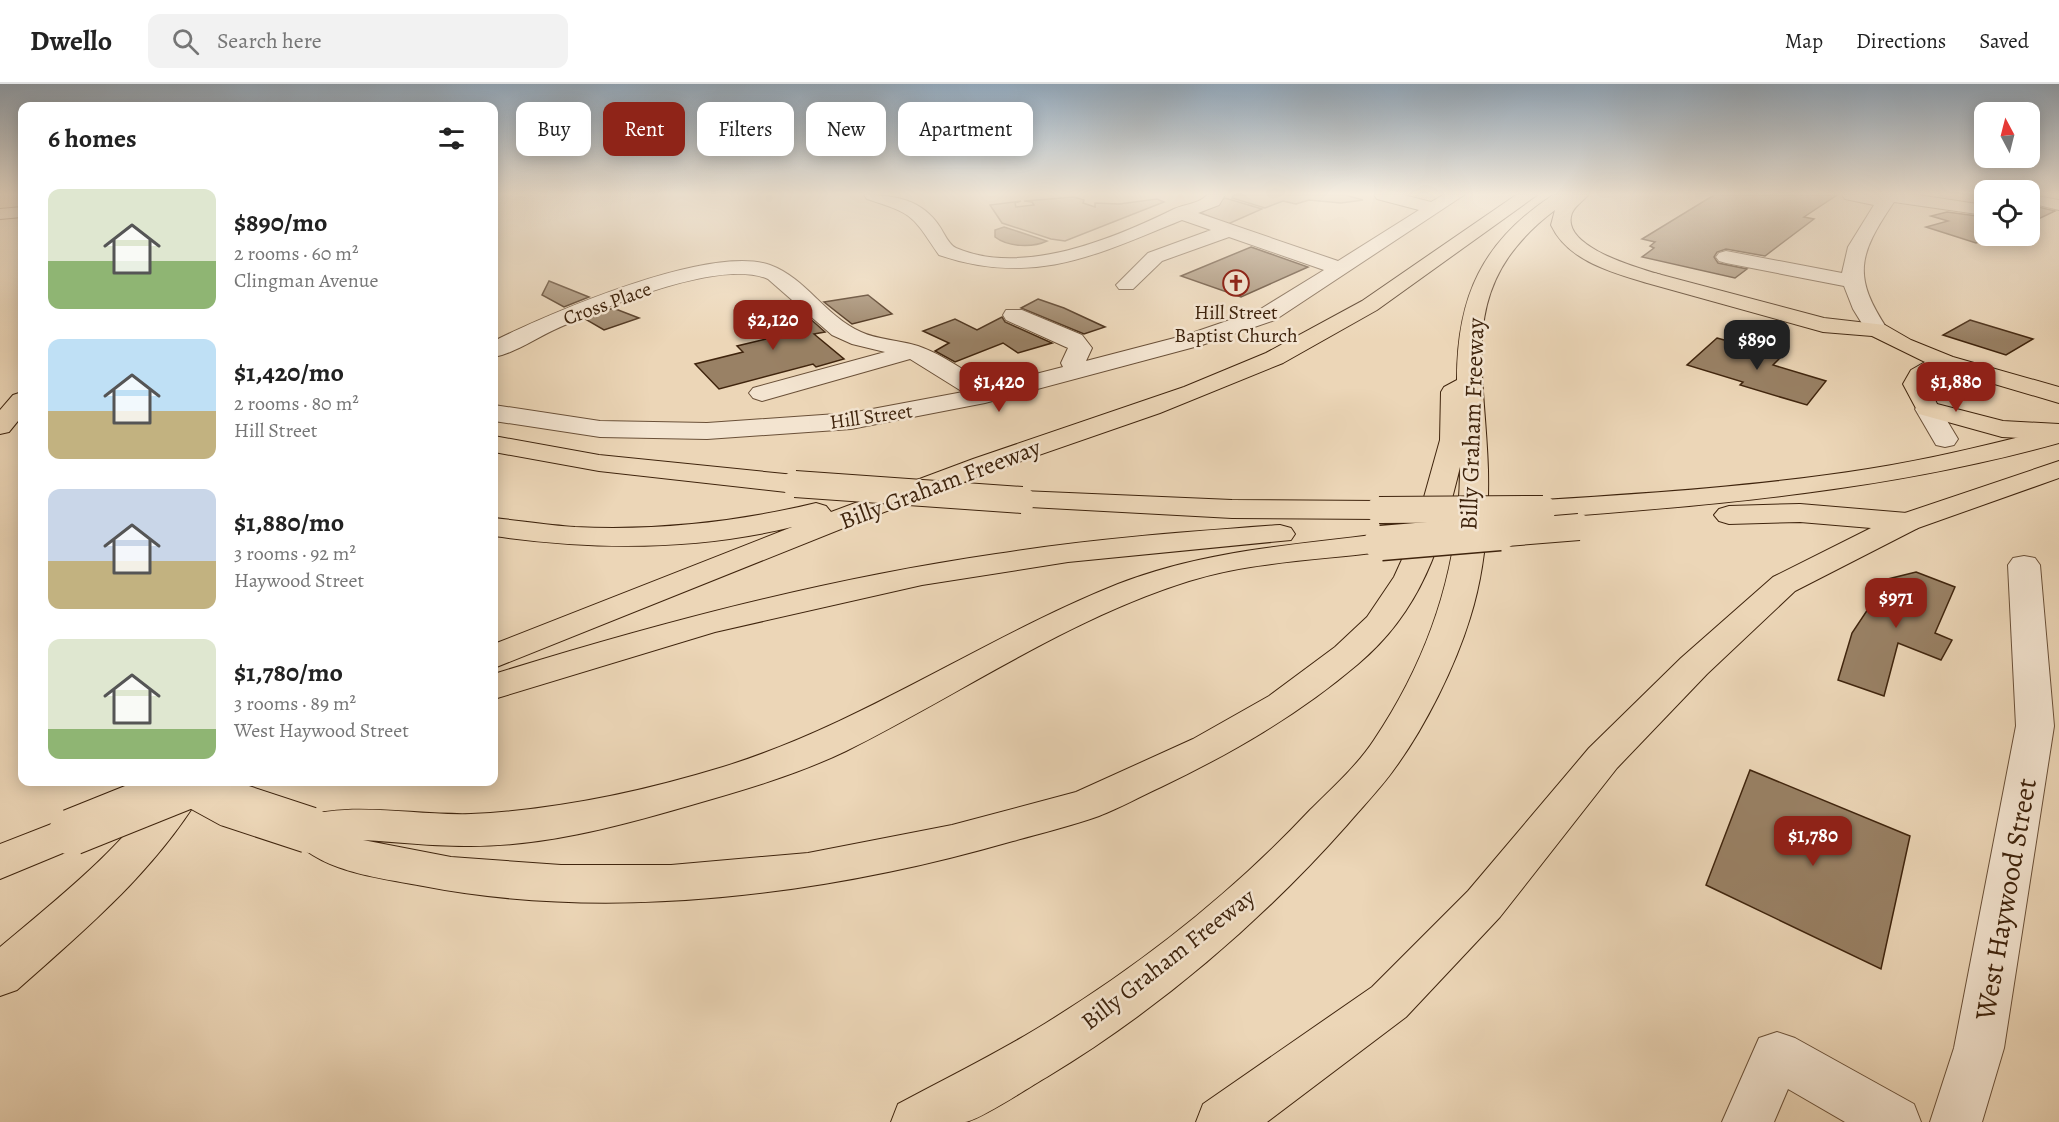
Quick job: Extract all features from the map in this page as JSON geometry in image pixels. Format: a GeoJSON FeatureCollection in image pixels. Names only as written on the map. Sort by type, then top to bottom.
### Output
{"type":"FeatureCollection","features":[{"type":"Feature","properties":{"kind":"main road","name":"Billy Graham Freeway"},"geometry":{"type":"LineString","coordinates":[[498,655],[982,466],[1155,406],[1240,373],[1312,339],[1371,306],[1462,243]]}},
{"type":"Feature","properties":{"kind":"main road","name":"Billy Graham Freeway"},"geometry":{"type":"LineString","coordinates":[[917,1122],[1079,1029],[1230,916],[1318,830],[1386,753],[1447,637],[1460,594],[1467,554],[1474,473],[1470,383],[1473,317],[1480,288],[1497,256],[1508,243]]}},
{"type":"Feature","properties":{"kind":"main road"},"geometry":{"type":"LineString","coordinates":[[1574,243],[1597,258],[1653,279],[1823,325],[1877,330],[1903,345],[1945,362],[2059,395]]}},
{"type":"Feature","properties":{"kind":"main road"},"geometry":{"type":"LineString","coordinates":[[1945,362],[1918,376],[1915,381],[1914,386],[1928,409],[2002,429],[2059,434]]}},
{"type":"Feature","properties":{"kind":"main road"},"geometry":{"type":"LineString","coordinates":[[196,786],[230,804],[309,830],[351,855],[451,874],[561,883],[671,883],[819,868],[952,842],[1087,804],[1207,749],[1282,705],[1347,655],[1379,625],[1410,577],[1429,533],[1453,440],[1453,392],[1470,383]]}},
{"type":"Feature","properties":{"kind":"main road"},"geometry":{"type":"LineString","coordinates":[[0,426],[18,405]]}},
{"type":"Feature","properties":{"kind":"main road"},"geometry":{"type":"LineString","coordinates":[[498,686],[688,630],[790,604],[937,574],[1067,553],[1514,515],[1544,509],[1582,516],[1948,465],[2059,434]]}},
{"type":"Feature","properties":{"kind":"main road"},"geometry":{"type":"LineString","coordinates":[[498,445],[599,463],[795,484],[1022,500],[1222,508],[1384,526],[1582,516],[1760,513],[1907,522]]}},
{"type":"Feature","properties":{"kind":"main road"},"geometry":{"type":"LineString","coordinates":[[498,528],[538,534],[601,539],[668,537],[744,528],[852,502],[937,473],[982,466]]}},
{"type":"Feature","properties":{"kind":"main road"},"geometry":{"type":"LineString","coordinates":[[1222,1122],[1389,1002],[1484,904],[1603,758],[1694,666],[1784,584],[1907,522],[2059,470]]}},
{"type":"Feature","properties":{"kind":"main road"},"geometry":{"type":"LineString","coordinates":[[309,830],[357,824],[467,830],[540,825],[631,807],[721,782],[830,742],[1063,621],[1130,591],[1181,573],[1384,526]]}},
{"type":"Feature","properties":{"kind":"main road"},"geometry":{"type":"LineString","coordinates":[[0,975],[98,891],[162,822],[185,786]]}},
{"type":"Feature","properties":{"kind":"main road"},"geometry":{"type":"LineString","coordinates":[[0,862],[186,786]]}},
{"type":"Feature","properties":{"kind":"street"},"geometry":{"type":"LineString","coordinates":[[941,243],[946,251],[970,259],[1008,264],[1065,258],[1106,243]]}},
{"type":"Feature","properties":{"kind":"street"},"geometry":{"type":"LineString","coordinates":[[1126,285],[1155,257],[1192,243]]}},
{"type":"Feature","properties":{"kind":"street"},"geometry":{"type":"LineString","coordinates":[[1268,243],[1341,269]]}},
{"type":"Feature","properties":{"kind":"street","name":"Hill Street"},"geometry":{"type":"LineString","coordinates":[[498,414],[600,429],[707,431],[851,421],[985,395],[1241,326],[1267,315],[1379,243]]}},
{"type":"Feature","properties":{"kind":"street"},"geometry":{"type":"LineString","coordinates":[[1859,243],[1854,251],[1850,275],[1854,290],[1877,330]]}},
{"type":"Feature","properties":{"kind":"street"},"geometry":{"type":"LineString","coordinates":[[1726,257],[1854,290]]}},
{"type":"Feature","properties":{"kind":"street","name":"Cross Place"},"geometry":{"type":"LineString","coordinates":[[498,342],[681,276],[708,269],[760,269],[784,280],[819,312],[851,336],[912,352]]}},
{"type":"Feature","properties":{"kind":"street"},"geometry":{"type":"LineString","coordinates":[[1766,280],[1854,290]]}},
{"type":"Feature","properties":{"kind":"street"},"geometry":{"type":"LineString","coordinates":[[1014,315],[1074,340],[1080,348],[1073,363],[1078,370]]}},
{"type":"Feature","properties":{"kind":"street"},"geometry":{"type":"LineString","coordinates":[[762,393],[912,352],[985,395]]}},
{"type":"Feature","properties":{"kind":"street"},"geometry":{"type":"LineString","coordinates":[[1928,409],[1945,439]]}},
{"type":"Feature","properties":{"kind":"street","name":"West Haywood Street"},"geometry":{"type":"LineString","coordinates":[[1956,1122],[1979,1048],[2047,730],[2024,565]]}},
{"type":"Feature","properties":{"kind":"street"},"geometry":{"type":"LineString","coordinates":[[1748,1122],[1777,1055],[1895,1122]]}},
{"type":"Feature","properties":{"kind":"shaded area"},"geometry":{"type":"Polygon","coordinates":[[[1008,243],[1038,243],[1027,245],[1008,243]]]}},
{"type":"Feature","properties":{"kind":"building"},"geometry":{"type":"Polygon","coordinates":[[[1653,243],[1782,243],[1765,256],[1726,249],[1717,252],[1714,257],[1718,263],[1747,269],[1735,278],[1642,257],[1654,248],[1650,246],[1653,243]]]}},
{"type":"Feature","properties":{"kind":"building","name":"Hill Street Baptist Church"},"geometry":{"type":"Polygon","coordinates":[[[1251,247],[1308,267],[1241,297],[1181,276],[1251,247]]]}},
{"type":"Feature","properties":{"kind":"building"},"geometry":{"type":"Polygon","coordinates":[[[549,281],[589,297],[564,307],[542,295],[549,281]]]}},
{"type":"Feature","properties":{"kind":"building"},"geometry":{"type":"Polygon","coordinates":[[[868,295],[892,314],[852,324],[824,302],[868,295]]]}},
{"type":"Feature","properties":{"kind":"building"},"geometry":{"type":"Polygon","coordinates":[[[1038,299],[1105,327],[1084,334],[1021,308],[1038,299]]]}},
{"type":"Feature","properties":{"kind":"building"},"geometry":{"type":"Polygon","coordinates":[[[797,307],[825,332],[814,334],[844,359],[816,367],[813,364],[719,389],[695,364],[743,352],[737,346],[778,336],[758,316],[797,307]]]}},
{"type":"Feature","properties":{"kind":"building"},"geometry":{"type":"Polygon","coordinates":[[[613,308],[639,318],[604,330],[585,319],[613,308]]]}},
{"type":"Feature","properties":{"kind":"building"},"geometry":{"type":"Polygon","coordinates":[[[1002,317],[1005,322],[1052,343],[1018,353],[1003,343],[955,362],[935,351],[949,343],[923,331],[955,319],[977,330],[1002,317]]]}},
{"type":"Feature","properties":{"kind":"building"},"geometry":{"type":"Polygon","coordinates":[[[1970,320],[2033,339],[2006,355],[1943,335],[1970,320]]]}},
{"type":"Feature","properties":{"kind":"building"},"geometry":{"type":"Polygon","coordinates":[[[1717,338],[1782,356],[1773,365],[1826,381],[1807,405],[1740,385],[1743,382],[1687,365],[1717,338]]]}},
{"type":"Feature","properties":{"kind":"building"},"geometry":{"type":"Polygon","coordinates":[[[1916,572],[1955,587],[1935,633],[1952,640],[1941,660],[1898,643],[1884,696],[1838,680],[1852,633],[1888,579],[1916,572]]]}},
{"type":"Feature","properties":{"kind":"building"},"geometry":{"type":"Polygon","coordinates":[[[1750,770],[1910,836],[1881,969],[1706,885],[1750,770]]]}},
{"type":"Feature","properties":{"kind":"place","name":"Hill Street Baptist Church"},"geometry":{"type":"Point","coordinates":[1236,283]}}]}
